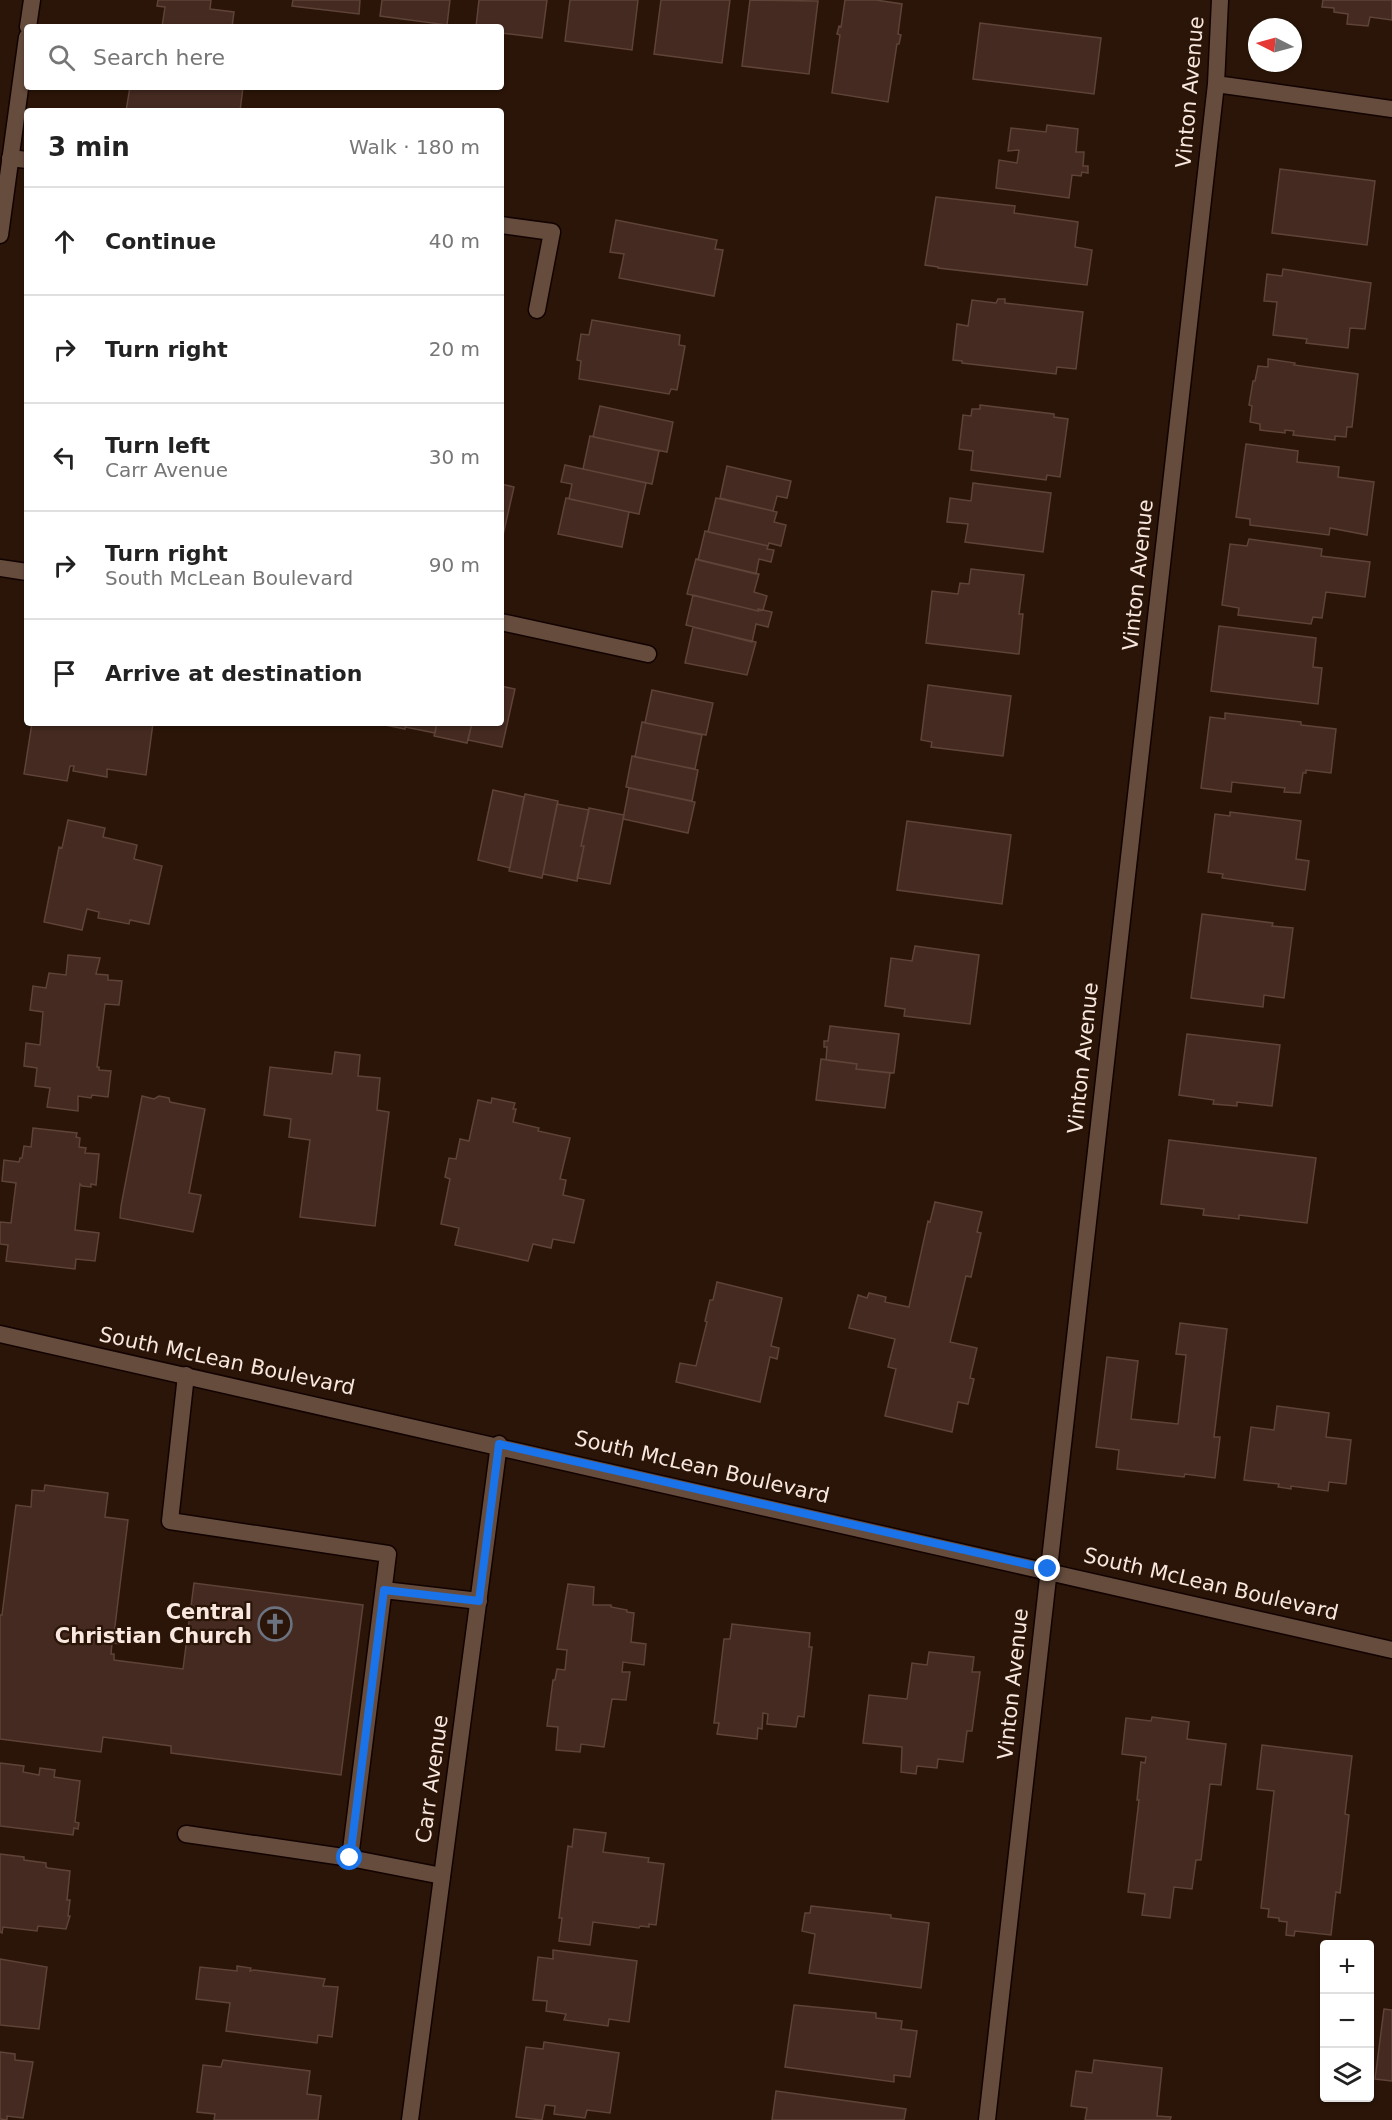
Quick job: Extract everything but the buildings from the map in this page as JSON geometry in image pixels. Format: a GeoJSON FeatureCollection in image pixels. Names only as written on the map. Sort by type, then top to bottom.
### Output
{"type":"FeatureCollection","features":[{"type":"Feature","properties":{"kind":"street"},"geometry":{"type":"LineString","coordinates":[[28,24],[32,0]]}},
{"type":"Feature","properties":{"kind":"street","name":"Vinton Avenue"},"geometry":{"type":"LineString","coordinates":[[987,2120],[1216,84],[1220,0]]}},
{"type":"Feature","properties":{"kind":"street"},"geometry":{"type":"LineString","coordinates":[[0,235],[24,58]]}},
{"type":"Feature","properties":{"kind":"street"},"geometry":{"type":"LineString","coordinates":[[1216,84],[1392,109]]}},
{"type":"Feature","properties":{"kind":"street"},"geometry":{"type":"LineString","coordinates":[[10,158],[24,160]]}},
{"type":"Feature","properties":{"kind":"street"},"geometry":{"type":"LineString","coordinates":[[504,225],[552,232],[537,310]]}},
{"type":"Feature","properties":{"kind":"street"},"geometry":{"type":"LineString","coordinates":[[0,568],[24,572]]}},
{"type":"Feature","properties":{"kind":"street"},"geometry":{"type":"LineString","coordinates":[[504,623],[648,654]]}},
{"type":"Feature","properties":{"kind":"street","name":"South McLean Boulevard"},"geometry":{"type":"LineString","coordinates":[[0,1334],[499,1444],[1392,1650]]}},
{"type":"Feature","properties":{"kind":"street"},"geometry":{"type":"LineString","coordinates":[[186,1375],[170,1521],[388,1554],[350,1858]]}},
{"type":"Feature","properties":{"kind":"street","name":"Carr Avenue"},"geometry":{"type":"LineString","coordinates":[[410,2120],[499,1444]]}},
{"type":"Feature","properties":{"kind":"street"},"geometry":{"type":"LineString","coordinates":[[384,1590],[479,1601]]}},
{"type":"Feature","properties":{"kind":"street"},"geometry":{"type":"LineString","coordinates":[[186,1834],[350,1858],[442,1876]]}},
{"type":"Feature","properties":{"kind":"place","name":"Central Christian Church"},"geometry":{"type":"Point","coordinates":[275,1624]}},
{"type":"Feature","properties":{"kind":"route"},"geometry":{"type":"LineString","coordinates":[[350,1858],[384,1590],[479,1601],[499,1444],[1048,1569]]}}]}
